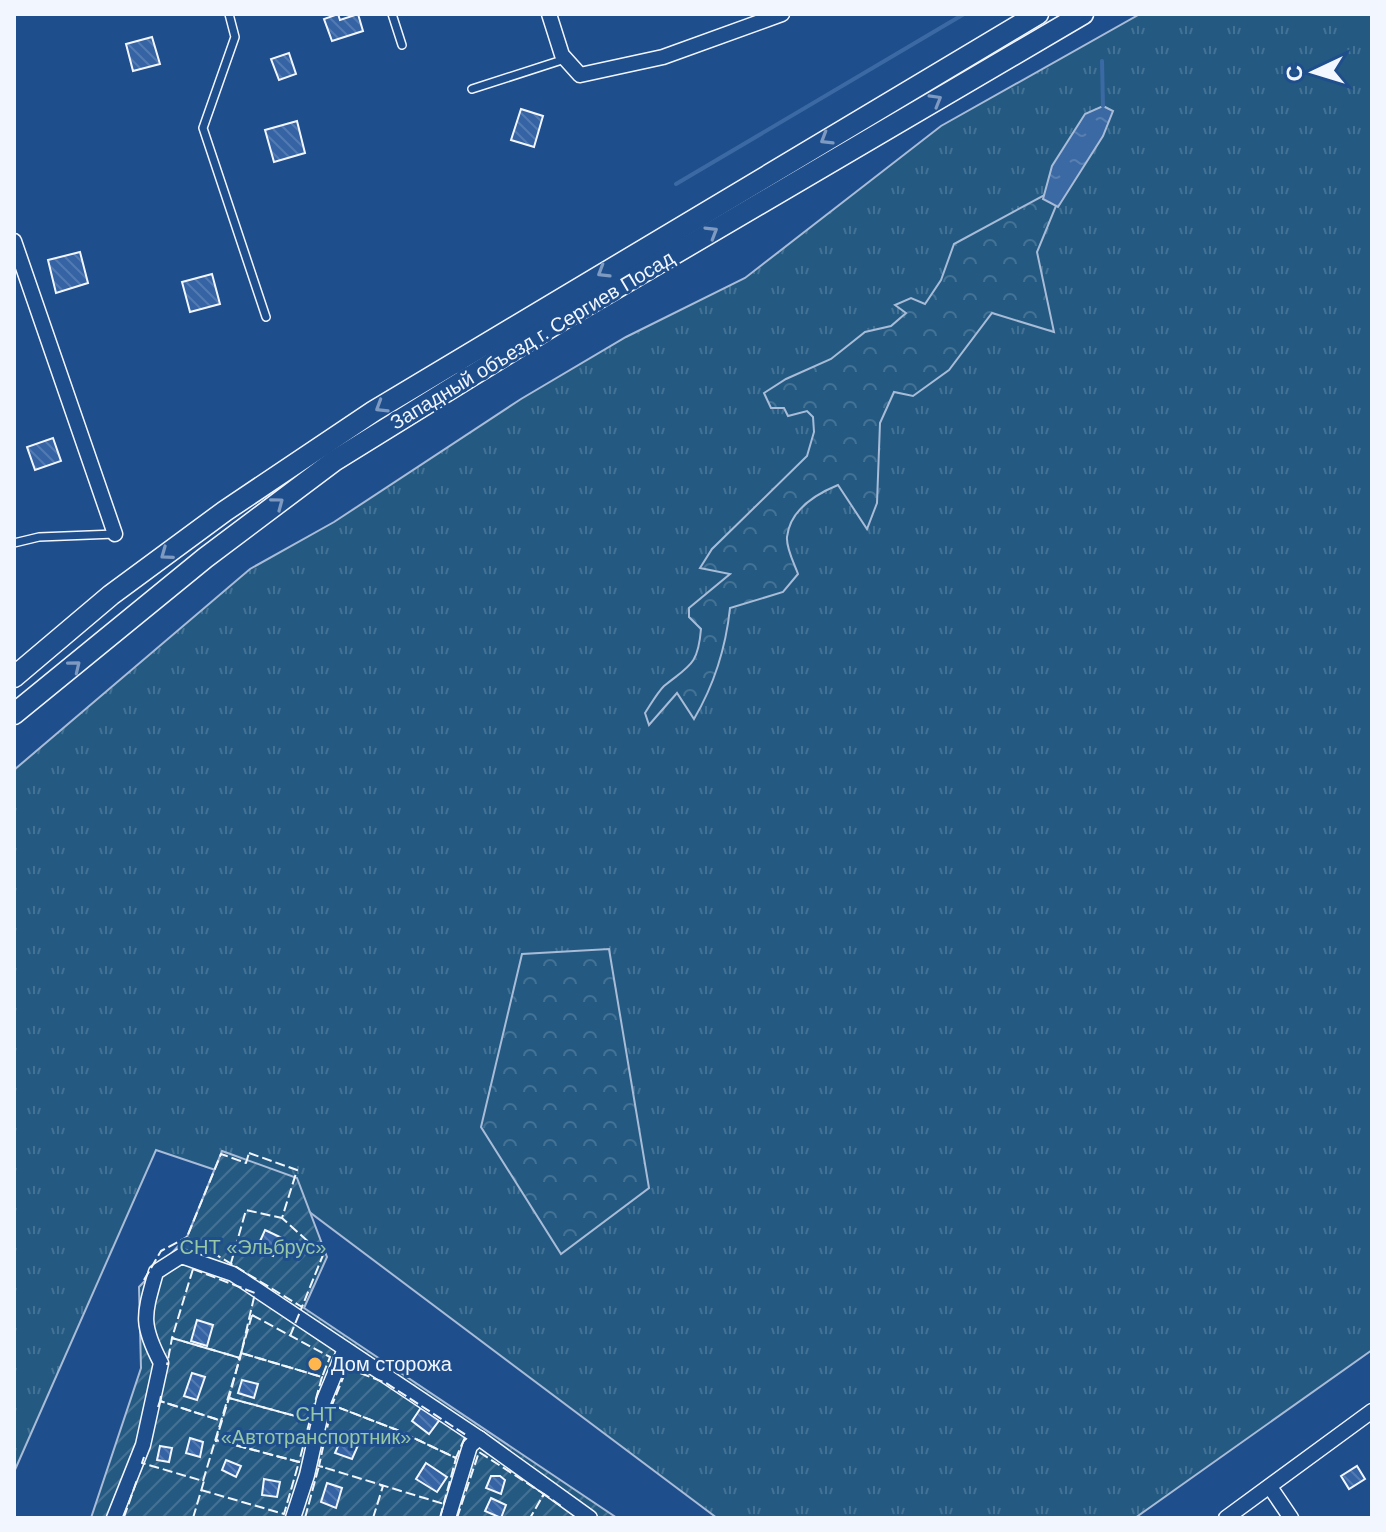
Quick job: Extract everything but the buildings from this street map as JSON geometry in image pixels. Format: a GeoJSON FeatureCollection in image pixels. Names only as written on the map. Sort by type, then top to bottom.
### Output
{"type":"FeatureCollection","features":[{"type":"Feature","properties":{"kind":"main road","name":"Западный объезд г. Сергиев Посад"},"geometry":{"type":"LineString","coordinates":[[14,677],[111,595],[225,511],[374,411],[1038,14]]}},
{"type":"Feature","properties":{"kind":"main road","name":"Западный объезд г. Сергиев Посад"},"geometry":{"type":"LineString","coordinates":[[14,714],[205,558],[334,461],[565,318],[1083,14]]}},
{"type":"Feature","properties":{"kind":"street"},"geometry":{"type":"LineString","coordinates":[[549,14],[566,59],[580,75],[663,57],[782,14]]}},
{"type":"Feature","properties":{"kind":"street"},"geometry":{"type":"LineString","coordinates":[[14,241],[115,534]]}},
{"type":"Feature","properties":{"kind":"street"},"geometry":{"type":"LineString","coordinates":[[114,1518],[143,1445],[161,1363],[147,1336],[145,1311],[156,1272],[181,1256],[233,1274],[479,1438],[590,1518]]}},
{"type":"Feature","properties":{"kind":"street"},"geometry":{"type":"LineString","coordinates":[[293,1518],[324,1400],[345,1349]]}},
{"type":"Feature","properties":{"kind":"street"},"geometry":{"type":"LineString","coordinates":[[1226,1518],[1372,1411]]}},
{"type":"Feature","properties":{"kind":"street"},"geometry":{"type":"LineString","coordinates":[[448,1518],[470,1446],[479,1438]]}},
{"type":"Feature","properties":{"kind":"street"},"geometry":{"type":"LineString","coordinates":[[1270,1487],[1291,1518]]}},
{"type":"Feature","properties":{"kind":"lane"},"geometry":{"type":"LineString","coordinates":[[229,14],[235,37],[203,128],[266,317]]}},
{"type":"Feature","properties":{"kind":"lane"},"geometry":{"type":"LineString","coordinates":[[392,14],[402,45]]}},
{"type":"Feature","properties":{"kind":"lane"},"geometry":{"type":"LineString","coordinates":[[472,89],[566,59]]}},
{"type":"Feature","properties":{"kind":"lane"},"geometry":{"type":"LineString","coordinates":[[14,543],[39,537],[115,534]]}},
{"type":"Feature","properties":{"kind":"green space"},"geometry":{"type":"Polygon","coordinates":[[[1140,14],[1372,14],[1372,1350],[1135,1518],[717,1518],[284,1193],[156,1150],[14,1472],[14,770],[250,569],[334,522],[521,399],[626,337],[745,278],[941,126],[1140,14]]]}},
{"type":"Feature","properties":{"kind":"green space"},"geometry":{"type":"Polygon","coordinates":[[[1065,184],[1037,252],[1054,332],[992,313],[949,370],[913,396],[894,392],[880,423],[877,503],[867,529],[838,485],[805,504],[793,519],[787,537],[798,574],[783,592],[730,608],[718,665],[694,719],[677,693],[649,725],[645,713],[654,699],[691,663],[698,650],[701,629],[689,617],[689,608],[730,574],[700,568],[712,549],[807,456],[814,432],[813,417],[807,411],[788,416],[784,408],[771,408],[764,393],[786,379],[831,359],[865,332],[891,326],[906,313],[895,305],[911,298],[925,304],[941,280],[954,244],[1065,184]]]}},
{"type":"Feature","properties":{"kind":"green space"},"geometry":{"type":"Polygon","coordinates":[[[609,949],[649,1188],[561,1254],[481,1127],[522,954],[609,949]]]}},
{"type":"Feature","properties":{"kind":"green space"},"geometry":{"type":"Polygon","coordinates":[[[222,1151],[297,1178],[327,1257],[304,1308],[617,1518],[91,1518],[141,1368],[139,1287],[187,1237],[222,1151]]]}},
{"type":"Feature","properties":{"kind":"water"},"geometry":{"type":"Polygon","coordinates":[[[1103,106],[1113,111],[1103,136],[1058,207],[1043,199],[1052,166],[1085,114],[1103,106]]]}},
{"type":"Feature","properties":{"kind":"waterway"},"geometry":{"type":"LineString","coordinates":[[676,184],[964,14]]}},
{"type":"Feature","properties":{"kind":"waterway"},"geometry":{"type":"LineString","coordinates":[[1102,61],[1103,106]]}},
{"type":"Feature","properties":{"kind":"fence"},"geometry":{"type":"LineString","coordinates":[[249,1153],[297,1170],[282,1218],[323,1255],[302,1307],[187,1237],[221,1154],[246,1163],[249,1153]]}},
{"type":"Feature","properties":{"kind":"fence"},"geometry":{"type":"LineString","coordinates":[[231,1263],[246,1210],[282,1218]]}},
{"type":"Feature","properties":{"kind":"fence"},"geometry":{"type":"LineString","coordinates":[[144,1280],[161,1251],[187,1237]]}},
{"type":"Feature","properties":{"kind":"fence"},"geometry":{"type":"LineString","coordinates":[[193,1269],[255,1293],[240,1358],[172,1338],[193,1269]]}},
{"type":"Feature","properties":{"kind":"fence"},"geometry":{"type":"LineString","coordinates":[[290,1336],[302,1307]]}},
{"type":"Feature","properties":{"kind":"fence"},"geometry":{"type":"LineString","coordinates":[[252,1315],[330,1357],[322,1377],[241,1353],[252,1315]]}},
{"type":"Feature","properties":{"kind":"fence"},"geometry":{"type":"LineString","coordinates":[[144,1457],[142,1463],[203,1481],[240,1358],[172,1338],[167,1365]]}},
{"type":"Feature","properties":{"kind":"fence"},"geometry":{"type":"LineString","coordinates":[[241,1353],[322,1377],[310,1420],[229,1398],[241,1353]]}},
{"type":"Feature","properties":{"kind":"fence"},"geometry":{"type":"LineString","coordinates":[[347,1368],[386,1383],[466,1435],[456,1458],[397,1430],[332,1405],[347,1368]]}},
{"type":"Feature","properties":{"kind":"fence"},"geometry":{"type":"LineString","coordinates":[[161,1396],[160,1401],[222,1421]]}},
{"type":"Feature","properties":{"kind":"fence"},"geometry":{"type":"LineString","coordinates":[[229,1398],[310,1420],[299,1462],[216,1440],[229,1398]]}},
{"type":"Feature","properties":{"kind":"fence"},"geometry":{"type":"LineString","coordinates":[[158,1407],[160,1401],[222,1421]]}},
{"type":"Feature","properties":{"kind":"fence"},"geometry":{"type":"LineString","coordinates":[[440,1518],[442,1510],[444,1503],[456,1458],[397,1430],[332,1405],[319,1466],[444,1504]]}},
{"type":"Feature","properties":{"kind":"fence"},"geometry":{"type":"LineString","coordinates":[[201,1490],[284,1514],[299,1462],[216,1442]]}},
{"type":"Feature","properties":{"kind":"fence"},"geometry":{"type":"LineString","coordinates":[[457,1518],[479,1452],[544,1494],[530,1518]]}},
{"type":"Feature","properties":{"kind":"fence"},"geometry":{"type":"LineString","coordinates":[[305,1518],[319,1466],[323,1467]]}},
{"type":"Feature","properties":{"kind":"fence"},"geometry":{"type":"LineString","coordinates":[[128,1518],[124,1517],[129,1518],[124,1517],[137,1480]]}},
{"type":"Feature","properties":{"kind":"fence"},"geometry":{"type":"LineString","coordinates":[[193,1518],[204,1481]]}},
{"type":"Feature","properties":{"kind":"fence"},"geometry":{"type":"LineString","coordinates":[[373,1518],[383,1486],[380,1485]]}},
{"type":"Feature","properties":{"kind":"fence"},"geometry":{"type":"LineString","coordinates":[[542,1497],[544,1494],[561,1506]]}},
{"type":"Feature","properties":{"kind":"place","name":"Дом сторожа"},"geometry":{"type":"Point","coordinates":[315,1364]}},
{"type":"Feature","properties":{"kind":"park label","name":"СНТ «Эльбрус»"},"geometry":{"type":"Point","coordinates":[253,1247]}},
{"type":"Feature","properties":{"kind":"park label","name":"СНТ «Автотранспортник»"},"geometry":{"type":"Point","coordinates":[316,1426]}}]}
